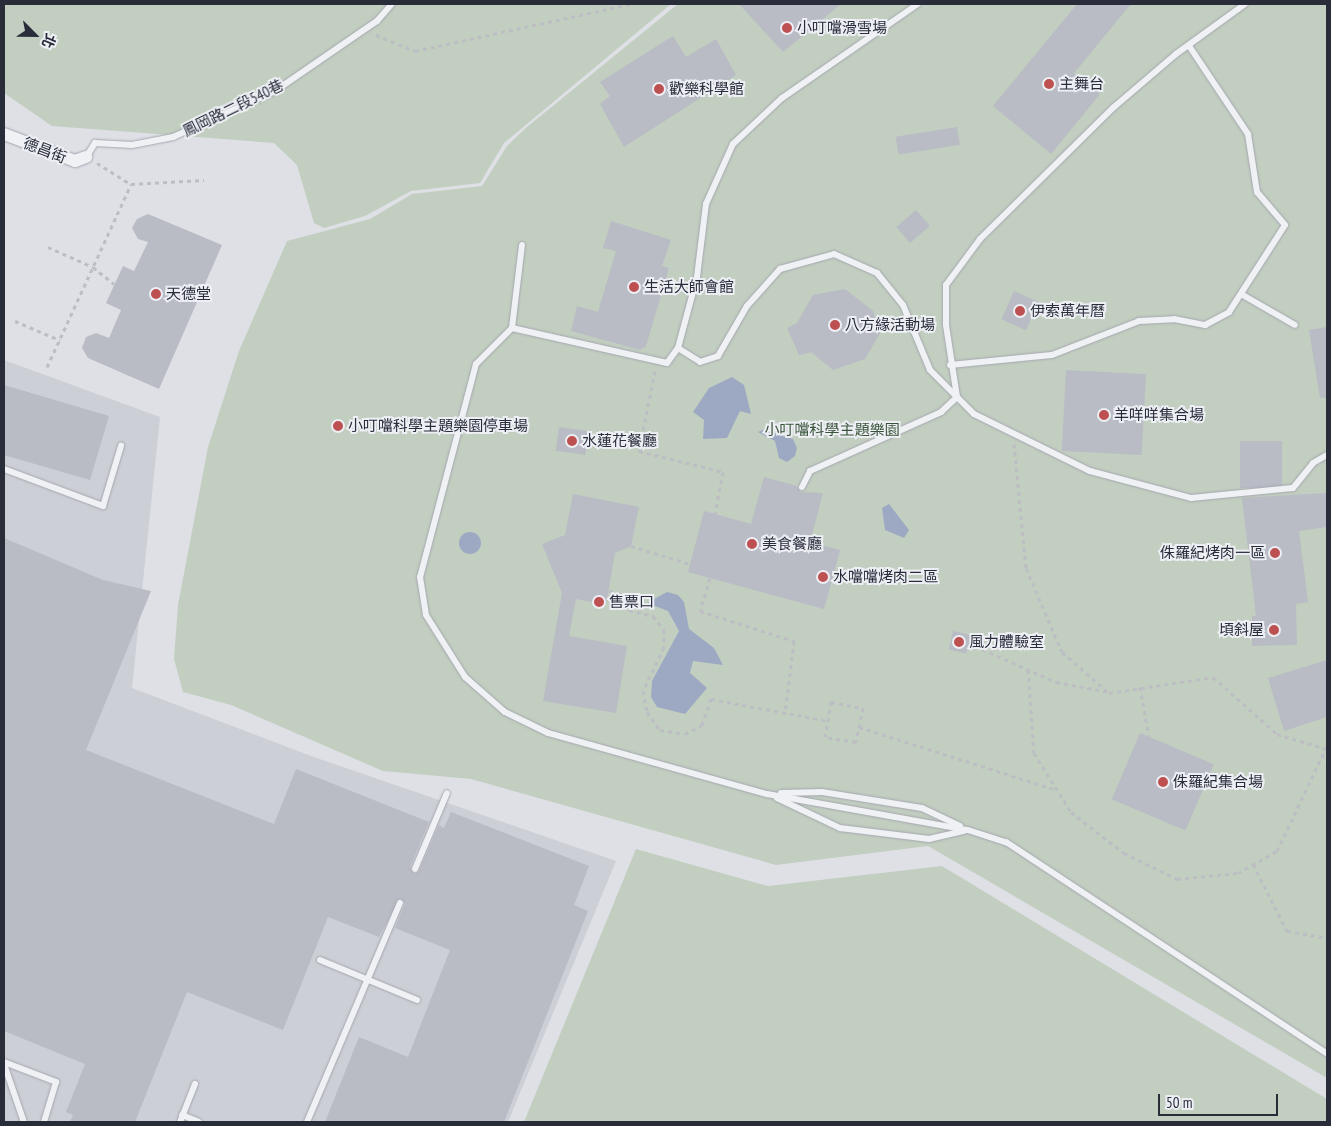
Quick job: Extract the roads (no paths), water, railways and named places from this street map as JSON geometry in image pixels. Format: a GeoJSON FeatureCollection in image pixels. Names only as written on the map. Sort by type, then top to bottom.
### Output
{"type":"FeatureCollection","features":[{"type":"Feature","properties":{"kind":"street","name":"德昌街"},"geometry":{"type":"LineString","coordinates":[[4,134],[75,161],[86,157]]}},
{"type":"Feature","properties":{"kind":"lane","name":"鳳岡路二段540巷"},"geometry":{"type":"LineString","coordinates":[[86,157],[95,144],[132,145],[173,137],[274,90],[377,21],[392,4]]}},
{"type":"Feature","properties":{"kind":"lane"},"geometry":{"type":"LineString","coordinates":[[512,328],[667,363],[678,348],[697,277],[706,204],[733,144],[782,98],[918,4]]}},
{"type":"Feature","properties":{"kind":"lane"},"geometry":{"type":"LineString","coordinates":[[957,397],[950,365],[946,285],[980,239],[1114,107],[1189,46],[1245,4]]}},
{"type":"Feature","properties":{"kind":"lane"},"geometry":{"type":"LineString","coordinates":[[950,365],[1052,354],[1139,321],[1174,319],[1205,325],[1229,312],[1285,225],[1257,192],[1248,134],[1189,46]]}},
{"type":"Feature","properties":{"kind":"lane"},"geometry":{"type":"LineString","coordinates":[[522,245],[512,328],[476,364],[420,578],[426,615],[443,647],[465,677],[505,712],[548,733],[768,794],[968,830],[1006,842],[1327,1054]]}},
{"type":"Feature","properties":{"kind":"lane"},"geometry":{"type":"LineString","coordinates":[[678,348],[700,362],[718,356],[747,306],[780,268],[834,254],[877,273],[903,306],[930,370],[974,414],[1090,471],[1191,498],[1293,488],[1313,463],[1327,454]]}},
{"type":"Feature","properties":{"kind":"lane"},"geometry":{"type":"LineString","coordinates":[[1241,294],[1295,325]]}},
{"type":"Feature","properties":{"kind":"lane"},"geometry":{"type":"LineString","coordinates":[[802,487],[810,471],[941,412],[957,397]]}},
{"type":"Feature","properties":{"kind":"lane"},"geometry":{"type":"LineString","coordinates":[[4,469],[103,506],[121,446]]}},
{"type":"Feature","properties":{"kind":"lane"},"geometry":{"type":"LineString","coordinates":[[768,794],[822,792],[922,808],[968,830]]}},
{"type":"Feature","properties":{"kind":"lane"},"geometry":{"type":"LineString","coordinates":[[415,869],[447,793]]}},
{"type":"Feature","properties":{"kind":"lane"},"geometry":{"type":"LineString","coordinates":[[768,794],[840,828],[929,839],[968,830]]}},
{"type":"Feature","properties":{"kind":"lane"},"geometry":{"type":"LineString","coordinates":[[307,1122],[400,903]]}},
{"type":"Feature","properties":{"kind":"lane"},"geometry":{"type":"LineString","coordinates":[[320,960],[417,1000]]}},
{"type":"Feature","properties":{"kind":"lane"},"geometry":{"type":"LineString","coordinates":[[4,1063],[24,1122]]}},
{"type":"Feature","properties":{"kind":"lane"},"geometry":{"type":"LineString","coordinates":[[4,1063],[56,1082],[44,1122]]}},
{"type":"Feature","properties":{"kind":"lane"},"geometry":{"type":"LineString","coordinates":[[195,1084],[181,1119],[199,1122]]}},
{"type":"Feature","properties":{"kind":"lane"},"geometry":{"type":"LineString","coordinates":[[4,1088],[11,1086]]}},
{"type":"Feature","properties":{"kind":"water"},"geometry":{"type":"Polygon","coordinates":[[[732,377],[744,385],[751,414],[740,411],[727,438],[703,439],[704,420],[693,412],[709,388],[732,377]]]}},
{"type":"Feature","properties":{"kind":"water"},"geometry":{"type":"Polygon","coordinates":[[[763,430],[793,439],[797,448],[795,456],[787,462],[779,458],[775,441],[758,432],[763,430]]]}},
{"type":"Feature","properties":{"kind":"water"},"geometry":{"type":"Polygon","coordinates":[[[889,504],[909,530],[904,538],[885,530],[882,508],[889,504]]]}},
{"type":"Feature","properties":{"kind":"water"},"geometry":{"type":"Polygon","coordinates":[[[470,532],[478,535],[481,543],[478,551],[470,554],[462,551],[459,543],[462,535],[470,532]]]}},
{"type":"Feature","properties":{"kind":"water"},"geometry":{"type":"Polygon","coordinates":[[[667,592],[678,595],[684,602],[689,629],[714,648],[723,665],[693,661],[690,673],[707,688],[685,714],[657,707],[651,697],[652,681],[679,631],[668,611],[647,603],[667,592]]]}},
{"type":"Feature","properties":{"kind":"place","name":"小叮噹滑雪場"},"geometry":{"type":"Point","coordinates":[787,28]}},
{"type":"Feature","properties":{"kind":"place","name":"主舞台"},"geometry":{"type":"Point","coordinates":[1049,84]}},
{"type":"Feature","properties":{"kind":"place","name":"歡樂科學館"},"geometry":{"type":"Point","coordinates":[659,89]}},
{"type":"Feature","properties":{"kind":"place","name":"生活大師會館"},"geometry":{"type":"Point","coordinates":[634,287]}},
{"type":"Feature","properties":{"kind":"place","name":"天德堂"},"geometry":{"type":"Point","coordinates":[156,294]}},
{"type":"Feature","properties":{"kind":"place","name":"伊索萬年曆"},"geometry":{"type":"Point","coordinates":[1020,311]}},
{"type":"Feature","properties":{"kind":"place","name":"八方緣活動場"},"geometry":{"type":"Point","coordinates":[835,325]}},
{"type":"Feature","properties":{"kind":"place","name":"羊咩咩集合場"},"geometry":{"type":"Point","coordinates":[1104,415]}},
{"type":"Feature","properties":{"kind":"place","name":"小叮噹科學主題樂園停車場"},"geometry":{"type":"Point","coordinates":[338,426]}},
{"type":"Feature","properties":{"kind":"place","name":"水蓮花餐廳"},"geometry":{"type":"Point","coordinates":[572,441]}},
{"type":"Feature","properties":{"kind":"place","name":"美食餐廳"},"geometry":{"type":"Point","coordinates":[752,544]}},
{"type":"Feature","properties":{"kind":"place","name":"侏羅紀烤肉一區"},"geometry":{"type":"Point","coordinates":[1275,553]}},
{"type":"Feature","properties":{"kind":"place","name":"水噹噹烤肉二區"},"geometry":{"type":"Point","coordinates":[823,577]}},
{"type":"Feature","properties":{"kind":"place","name":"售票口"},"geometry":{"type":"Point","coordinates":[599,602]}},
{"type":"Feature","properties":{"kind":"place","name":"頃斜屋"},"geometry":{"type":"Point","coordinates":[1274,630]}},
{"type":"Feature","properties":{"kind":"place","name":"風力體驗室"},"geometry":{"type":"Point","coordinates":[959,642]}},
{"type":"Feature","properties":{"kind":"place","name":"侏羅紀集合場"},"geometry":{"type":"Point","coordinates":[1163,782]}},
{"type":"Feature","properties":{"kind":"park label","name":"小叮噹科學主題樂園"},"geometry":{"type":"Point","coordinates":[832,430]}}]}
